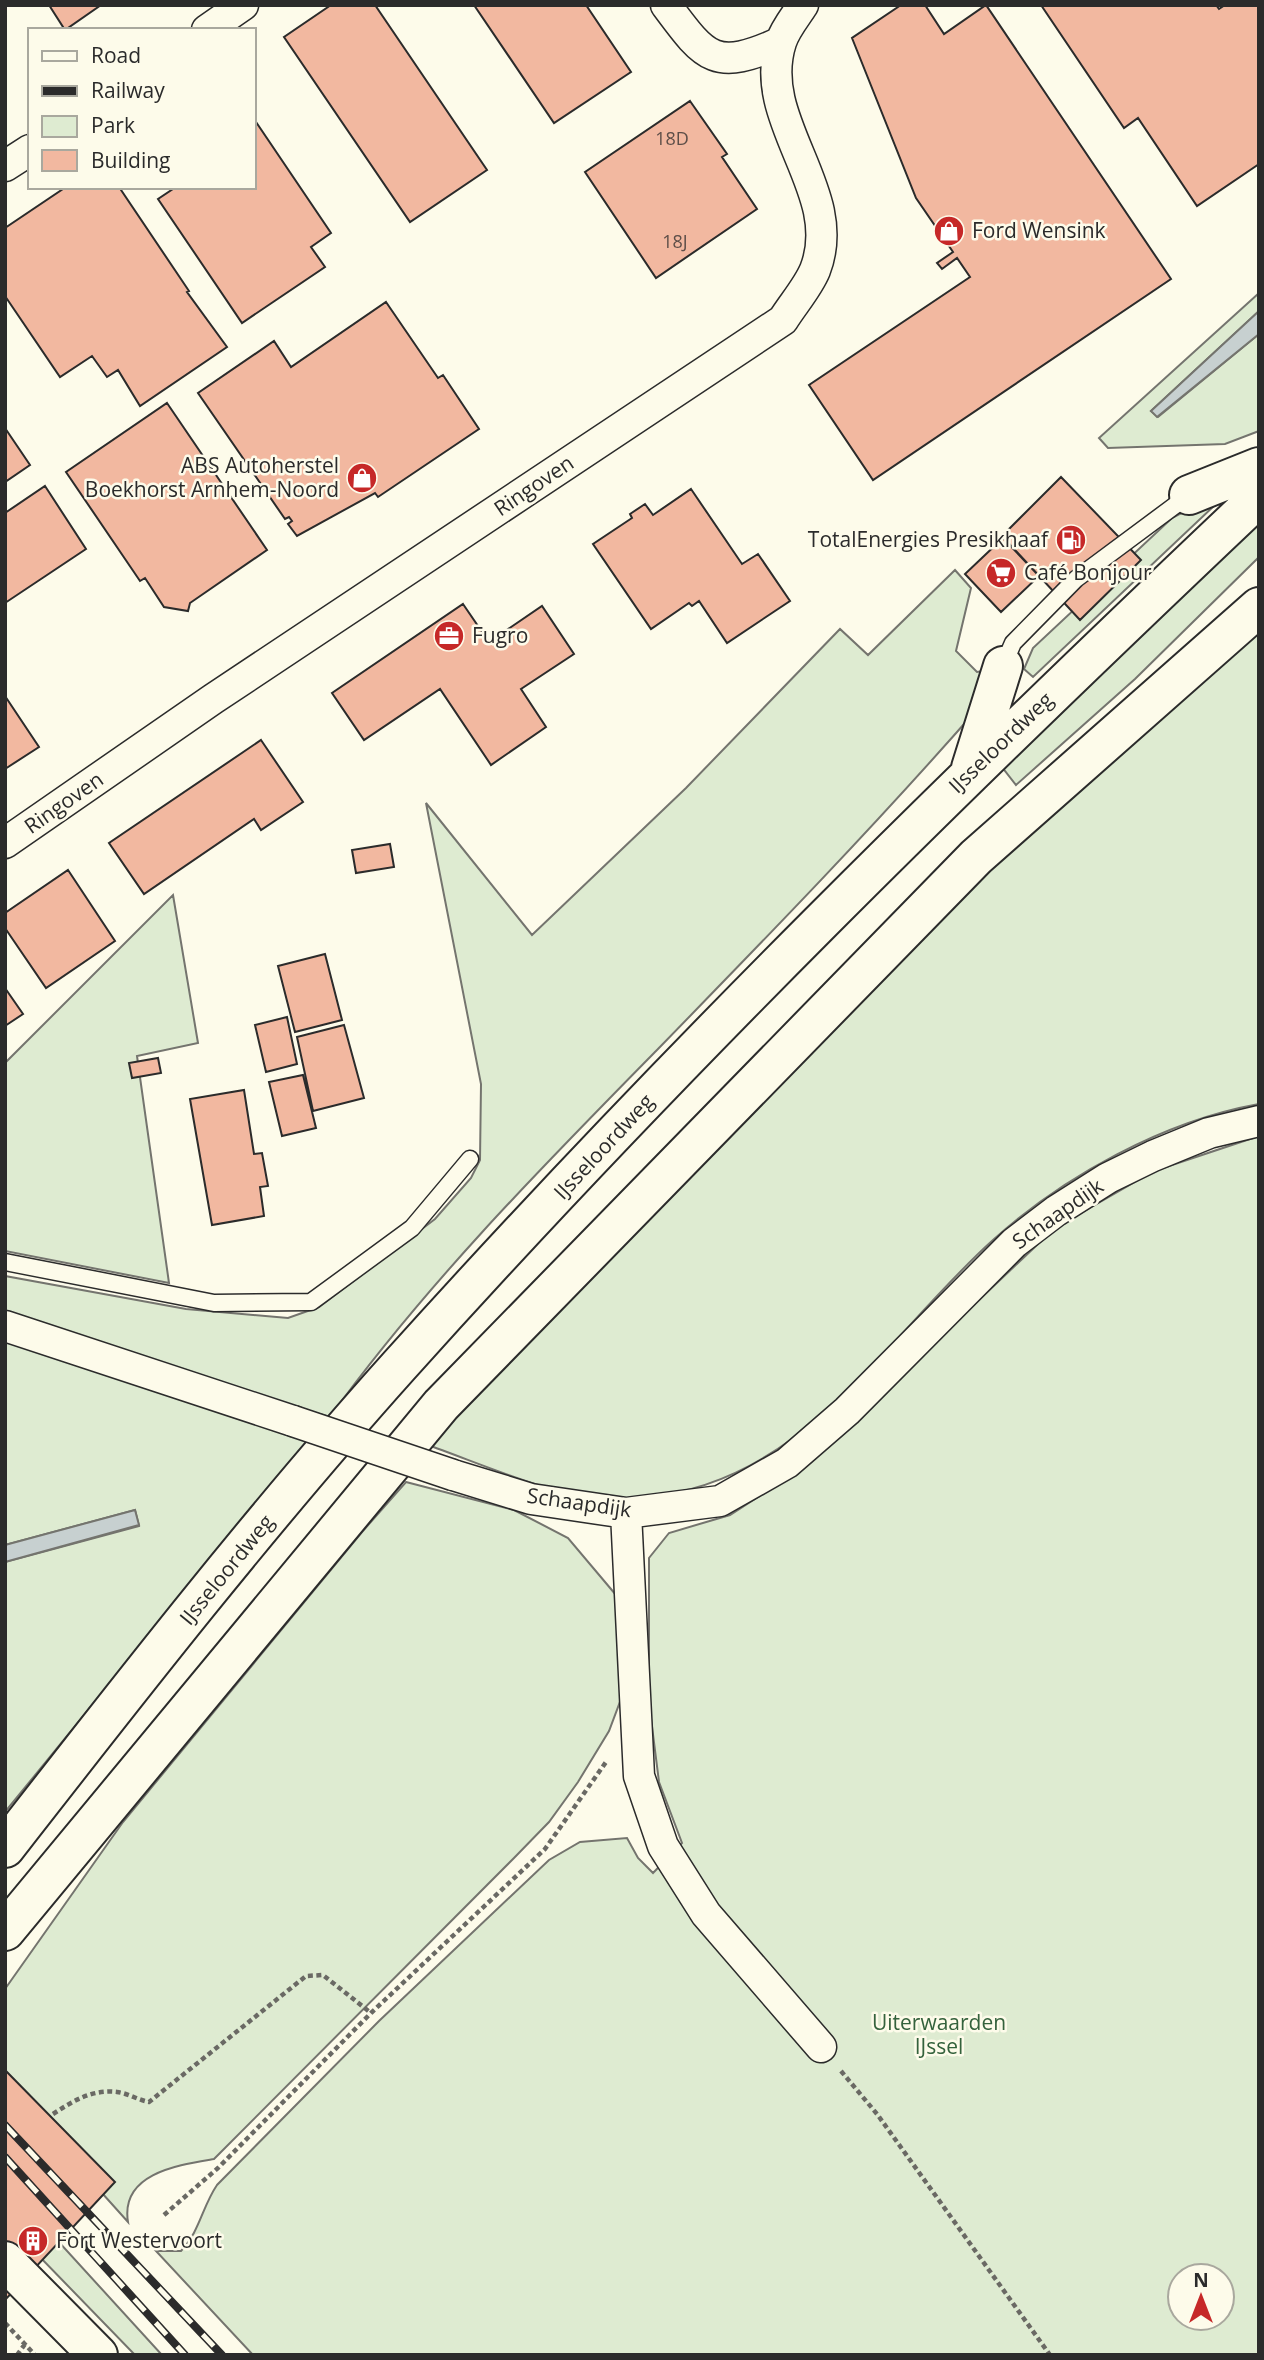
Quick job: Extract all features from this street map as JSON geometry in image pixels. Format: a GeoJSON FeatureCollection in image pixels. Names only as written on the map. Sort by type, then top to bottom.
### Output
{"type":"FeatureCollection","features":[{"type":"Feature","properties":{"kind":"main road"},"geometry":{"type":"LineString","coordinates":[[1189,495],[1259,467]]}},
{"type":"Feature","properties":{"kind":"main road","name":"IJsseloordweg"},"geometry":{"type":"LineString","coordinates":[[5,1848],[291,1491],[398,1367],[732,1010],[969,774],[1259,497]]}},
{"type":"Feature","properties":{"kind":"main road"},"geometry":{"type":"LineString","coordinates":[[5,1931],[441,1405],[976,857],[1259,607]]}},
{"type":"Feature","properties":{"kind":"main road"},"geometry":{"type":"LineString","coordinates":[[969,774],[1003,666]]}},
{"type":"Feature","properties":{"kind":"main road"},"geometry":{"type":"LineString","coordinates":[[5,2261],[98,2355]]}},
{"type":"Feature","properties":{"kind":"street"},"geometry":{"type":"LineString","coordinates":[[210,28],[243,5]]}},
{"type":"Feature","properties":{"kind":"street"},"geometry":{"type":"LineString","coordinates":[[666,5],[696,46],[720,59],[750,56],[781,42]]}},
{"type":"Feature","properties":{"kind":"street","name":"Ringoven"},"geometry":{"type":"LineString","coordinates":[[5,843],[213,699],[783,320],[815,270],[822,234],[808,178],[782,117],[777,78],[781,42],[803,5]]}},
{"type":"Feature","properties":{"kind":"street"},"geometry":{"type":"LineString","coordinates":[[5,166],[28,151]]}},
{"type":"Feature","properties":{"kind":"street","name":"Schaapdijk"},"geometry":{"type":"LineString","coordinates":[[5,1326],[531,1499],[626,1513],[720,1501],[788,1463],[847,1411],[1014,1243],[1056,1211],[1108,1178],[1153,1156],[1209,1133],[1259,1121]]}},
{"type":"Feature","properties":{"kind":"street"},"geometry":{"type":"LineString","coordinates":[[626,1513],[639,1776],[663,1846],[706,1914],[821,2047]]}},
{"type":"Feature","properties":{"kind":"lane"},"geometry":{"type":"LineString","coordinates":[[1003,666],[1013,643],[1076,579],[1189,495]]}},
{"type":"Feature","properties":{"kind":"lane"},"geometry":{"type":"LineString","coordinates":[[5,1262],[214,1303],[311,1302],[412,1228],[470,1159]]}},
{"type":"Feature","properties":{"kind":"path"},"geometry":{"type":"LineString","coordinates":[[164,2215],[218,2168],[371,2013],[545,1849],[612,1754]]}},
{"type":"Feature","properties":{"kind":"path"},"geometry":{"type":"LineString","coordinates":[[53,2114],[77,2098],[95,2093],[118,2092],[149,2102],[306,1976],[323,1975],[371,2013]]}},
{"type":"Feature","properties":{"kind":"path"},"geometry":{"type":"LineString","coordinates":[[821,2047],[877,2114],[1050,2355]]}},
{"type":"Feature","properties":{"kind":"path"},"geometry":{"type":"LineString","coordinates":[[5,2323],[35,2355]]}},
{"type":"Feature","properties":{"kind":"path"},"geometry":{"type":"LineString","coordinates":[[17,2355],[25,2344]]}},
{"type":"Feature","properties":{"kind":"green space"},"geometry":{"type":"Polygon","coordinates":[[[1259,293],[1259,311],[1151,411],[1158,417],[1259,334],[1259,431],[1225,444],[1108,448],[1099,438],[1259,293]]]}},
{"type":"Feature","properties":{"kind":"green space"},"geometry":{"type":"Polygon","coordinates":[[[1210,498],[1216,504],[1033,677],[1024,669],[1033,648],[1172,518],[1210,498]]]}},
{"type":"Feature","properties":{"kind":"green space"},"geometry":{"type":"Polygon","coordinates":[[[1259,523],[1259,557],[1135,679],[1016,785],[1002,767],[1259,523]]]}},
{"type":"Feature","properties":{"kind":"green space"},"geometry":{"type":"Polygon","coordinates":[[[955,570],[971,588],[956,651],[977,672],[990,670],[979,707],[820,881],[487,1227],[406,1320],[330,1417],[179,1373],[5,1314],[5,1276],[186,1309],[288,1318],[319,1307],[435,1219],[471,1178],[480,1160],[481,1084],[426,803],[532,935],[686,788],[840,629],[868,655],[955,570]]]}},
{"type":"Feature","properties":{"kind":"green space"},"geometry":{"type":"Polygon","coordinates":[[[1259,620],[1259,1104],[1187,1123],[1152,1138],[1117,1154],[1051,1194],[993,1240],[838,1400],[796,1436],[750,1465],[700,1486],[621,1500],[584,1497],[515,1477],[425,1444],[655,1201],[1164,696],[1259,620]]]}},
{"type":"Feature","properties":{"kind":"green space"},"geometry":{"type":"Polygon","coordinates":[[[173,895],[198,1043],[137,1056],[169,1283],[5,1251],[5,1063],[173,895]]]}},
{"type":"Feature","properties":{"kind":"green space","name":"Uiterwaarden IJssel"},"geometry":{"type":"Polygon","coordinates":[[[1259,1136],[1259,2355],[253,2355],[156,2251],[181,2251],[193,2235],[217,2185],[379,2021],[549,1860],[580,1842],[627,1838],[638,1858],[653,1873],[682,1843],[659,1782],[649,1703],[649,1558],[669,1533],[730,1515],[798,1471],[1055,1228],[1154,1171],[1259,1136]]]}},
{"type":"Feature","properties":{"kind":"green space"},"geometry":{"type":"Polygon","coordinates":[[[5,1340],[310,1438],[5,1812],[5,1562],[139,1526],[135,1510],[5,1545],[5,1340]]]}},
{"type":"Feature","properties":{"kind":"green space"},"geometry":{"type":"Polygon","coordinates":[[[406,1482],[514,1510],[568,1538],[616,1595],[624,1691],[609,1731],[578,1782],[549,1822],[514,1858],[214,2159],[169,2169],[142,2182],[133,2192],[128,2205],[128,2222],[5,2085],[5,1989],[123,1822],[406,1482]]]}},
{"type":"Feature","properties":{"kind":"green space"},"geometry":{"type":"Polygon","coordinates":[[[5,2183],[162,2355],[135,2355],[5,2221],[5,2183]]]}},
{"type":"Feature","properties":{"kind":"shaded area"},"geometry":{"type":"Polygon","coordinates":[[[1259,311],[1259,334],[1157,417],[1151,411],[1259,311]]]}},
{"type":"Feature","properties":{"kind":"shaded area"},"geometry":{"type":"Polygon","coordinates":[[[135,1510],[139,1525],[5,1562],[5,1545],[135,1510]]]}},
{"type":"Feature","properties":{"kind":"building"},"geometry":{"type":"Polygon","coordinates":[[[49,5],[101,5],[68,28],[64,28],[49,5]]]}},
{"type":"Feature","properties":{"kind":"building"},"geometry":{"type":"Polygon","coordinates":[[[331,5],[375,5],[487,170],[410,222],[284,37],[331,5]]]}},
{"type":"Feature","properties":{"kind":"building"},"geometry":{"type":"Polygon","coordinates":[[[474,5],[586,5],[631,72],[554,123],[474,5]]]}},
{"type":"Feature","properties":{"kind":"building"},"geometry":{"type":"Polygon","coordinates":[[[901,5],[925,5],[944,34],[986,5],[1171,279],[873,480],[809,385],[970,277],[957,258],[942,269],[937,263],[953,252],[916,198],[852,38],[901,5]]]}},
{"type":"Feature","properties":{"kind":"building"},"geometry":{"type":"Polygon","coordinates":[[[1041,5],[1216,5],[1219,9],[1225,5],[1259,5],[1259,164],[1197,206],[1138,118],[1124,128],[1041,5]]]}},
{"type":"Feature","properties":{"kind":"building"},"geometry":{"type":"Polygon","coordinates":[[[690,101],[727,154],[722,157],[757,209],[656,278],[585,172],[690,101]]]}},
{"type":"Feature","properties":{"kind":"building"},"geometry":{"type":"Polygon","coordinates":[[[256,122],[331,233],[311,247],[325,267],[242,323],[158,199],[173,189],[256,189],[256,122]]]}},
{"type":"Feature","properties":{"kind":"building"},"geometry":{"type":"Polygon","coordinates":[[[63,189],[120,189],[189,291],[187,292],[227,347],[140,406],[118,370],[107,377],[92,356],[60,377],[5,296],[5,228],[63,189]]]}},
{"type":"Feature","properties":{"kind":"building"},"geometry":{"type":"Polygon","coordinates":[[[386,302],[438,378],[443,375],[479,429],[378,497],[375,493],[297,536],[288,524],[292,521],[289,517],[285,519],[198,393],[274,341],[291,367],[386,302]]]}},
{"type":"Feature","properties":{"kind":"building"},"geometry":{"type":"Polygon","coordinates":[[[167,403],[267,550],[190,603],[188,611],[164,607],[145,578],[140,581],[66,472],[167,403]]]}},
{"type":"Feature","properties":{"kind":"building"},"geometry":{"type":"Polygon","coordinates":[[[5,428],[30,465],[5,482],[5,428]]]}},
{"type":"Feature","properties":{"kind":"building"},"geometry":{"type":"Polygon","coordinates":[[[1061,477],[1141,560],[1080,620],[1002,536],[1061,477]]]}},
{"type":"Feature","properties":{"kind":"building"},"geometry":{"type":"Polygon","coordinates":[[[45,486],[86,549],[5,603],[5,513],[45,486]]]}},
{"type":"Feature","properties":{"kind":"building"},"geometry":{"type":"Polygon","coordinates":[[[691,489],[742,564],[758,554],[790,601],[727,643],[699,601],[692,606],[689,603],[651,629],[593,544],[632,518],[630,514],[645,504],[653,515],[691,489]]]}},
{"type":"Feature","properties":{"kind":"building"},"geometry":{"type":"Polygon","coordinates":[[[1003,538],[1039,576],[1001,612],[965,574],[1003,538]]]}},
{"type":"Feature","properties":{"kind":"building"},"geometry":{"type":"Polygon","coordinates":[[[463,604],[489,642],[542,606],[574,654],[521,689],[546,727],[491,765],[440,689],[364,740],[332,693],[463,604]]]}},
{"type":"Feature","properties":{"kind":"building"},"geometry":{"type":"Polygon","coordinates":[[[5,696],[39,747],[5,769],[5,696]]]}},
{"type":"Feature","properties":{"kind":"building"},"geometry":{"type":"Polygon","coordinates":[[[261,740],[303,802],[261,830],[254,819],[144,894],[109,843],[261,740]]]}},
{"type":"Feature","properties":{"kind":"building"},"geometry":{"type":"Polygon","coordinates":[[[390,844],[394,867],[356,873],[352,850],[390,844]]]}},
{"type":"Feature","properties":{"kind":"building"},"geometry":{"type":"Polygon","coordinates":[[[68,870],[115,941],[46,988],[5,928],[5,913],[68,870]]]}},
{"type":"Feature","properties":{"kind":"building"},"geometry":{"type":"Polygon","coordinates":[[[325,954],[342,1020],[295,1032],[278,966],[325,954]]]}},
{"type":"Feature","properties":{"kind":"building"},"geometry":{"type":"Polygon","coordinates":[[[5,988],[23,1014],[5,1026],[5,988]]]}},
{"type":"Feature","properties":{"kind":"building"},"geometry":{"type":"Polygon","coordinates":[[[287,1017],[297,1064],[266,1072],[255,1025],[287,1017]]]}},
{"type":"Feature","properties":{"kind":"building"},"geometry":{"type":"Polygon","coordinates":[[[344,1025],[364,1098],[313,1111],[297,1037],[344,1025]]]}},
{"type":"Feature","properties":{"kind":"building"},"geometry":{"type":"Polygon","coordinates":[[[158,1058],[161,1073],[132,1078],[129,1063],[158,1058]]]}},
{"type":"Feature","properties":{"kind":"building"},"geometry":{"type":"Polygon","coordinates":[[[303,1075],[316,1128],[282,1136],[269,1082],[303,1075]]]}},
{"type":"Feature","properties":{"kind":"building"},"geometry":{"type":"Polygon","coordinates":[[[244,1090],[254,1154],[262,1153],[268,1186],[260,1187],[264,1216],[212,1225],[190,1099],[244,1090]]]}},
{"type":"Feature","properties":{"kind":"building","name":"Fort Westervoort"},"geometry":{"type":"Polygon","coordinates":[[[5,2070],[115,2182],[5,2300],[5,2070]]]}},
{"type":"Feature","properties":{"kind":"railway"},"geometry":{"type":"LineString","coordinates":[[5,2125],[222,2355]]}},
{"type":"Feature","properties":{"kind":"railway"},"geometry":{"type":"LineString","coordinates":[[5,2157],[185,2355]]}},
{"type":"Feature","properties":{"kind":"place","name":"Ford Wensink"},"geometry":{"type":"Point","coordinates":[949,231]}},
{"type":"Feature","properties":{"kind":"place","name":"ABS Autoherstel Boekhorst Arnhem-Noord"},"geometry":{"type":"Point","coordinates":[362,478]}},
{"type":"Feature","properties":{"kind":"place","name":"TotalEnergies Presikhaaf"},"geometry":{"type":"Point","coordinates":[1071,540]}},
{"type":"Feature","properties":{"kind":"place","name":"Café Bonjour"},"geometry":{"type":"Point","coordinates":[1001,573]}},
{"type":"Feature","properties":{"kind":"place","name":"Fugro"},"geometry":{"type":"Point","coordinates":[449,636]}},
{"type":"Feature","properties":{"kind":"place","name":"Fort Westervoort"},"geometry":{"type":"Point","coordinates":[33,2241]}}]}
